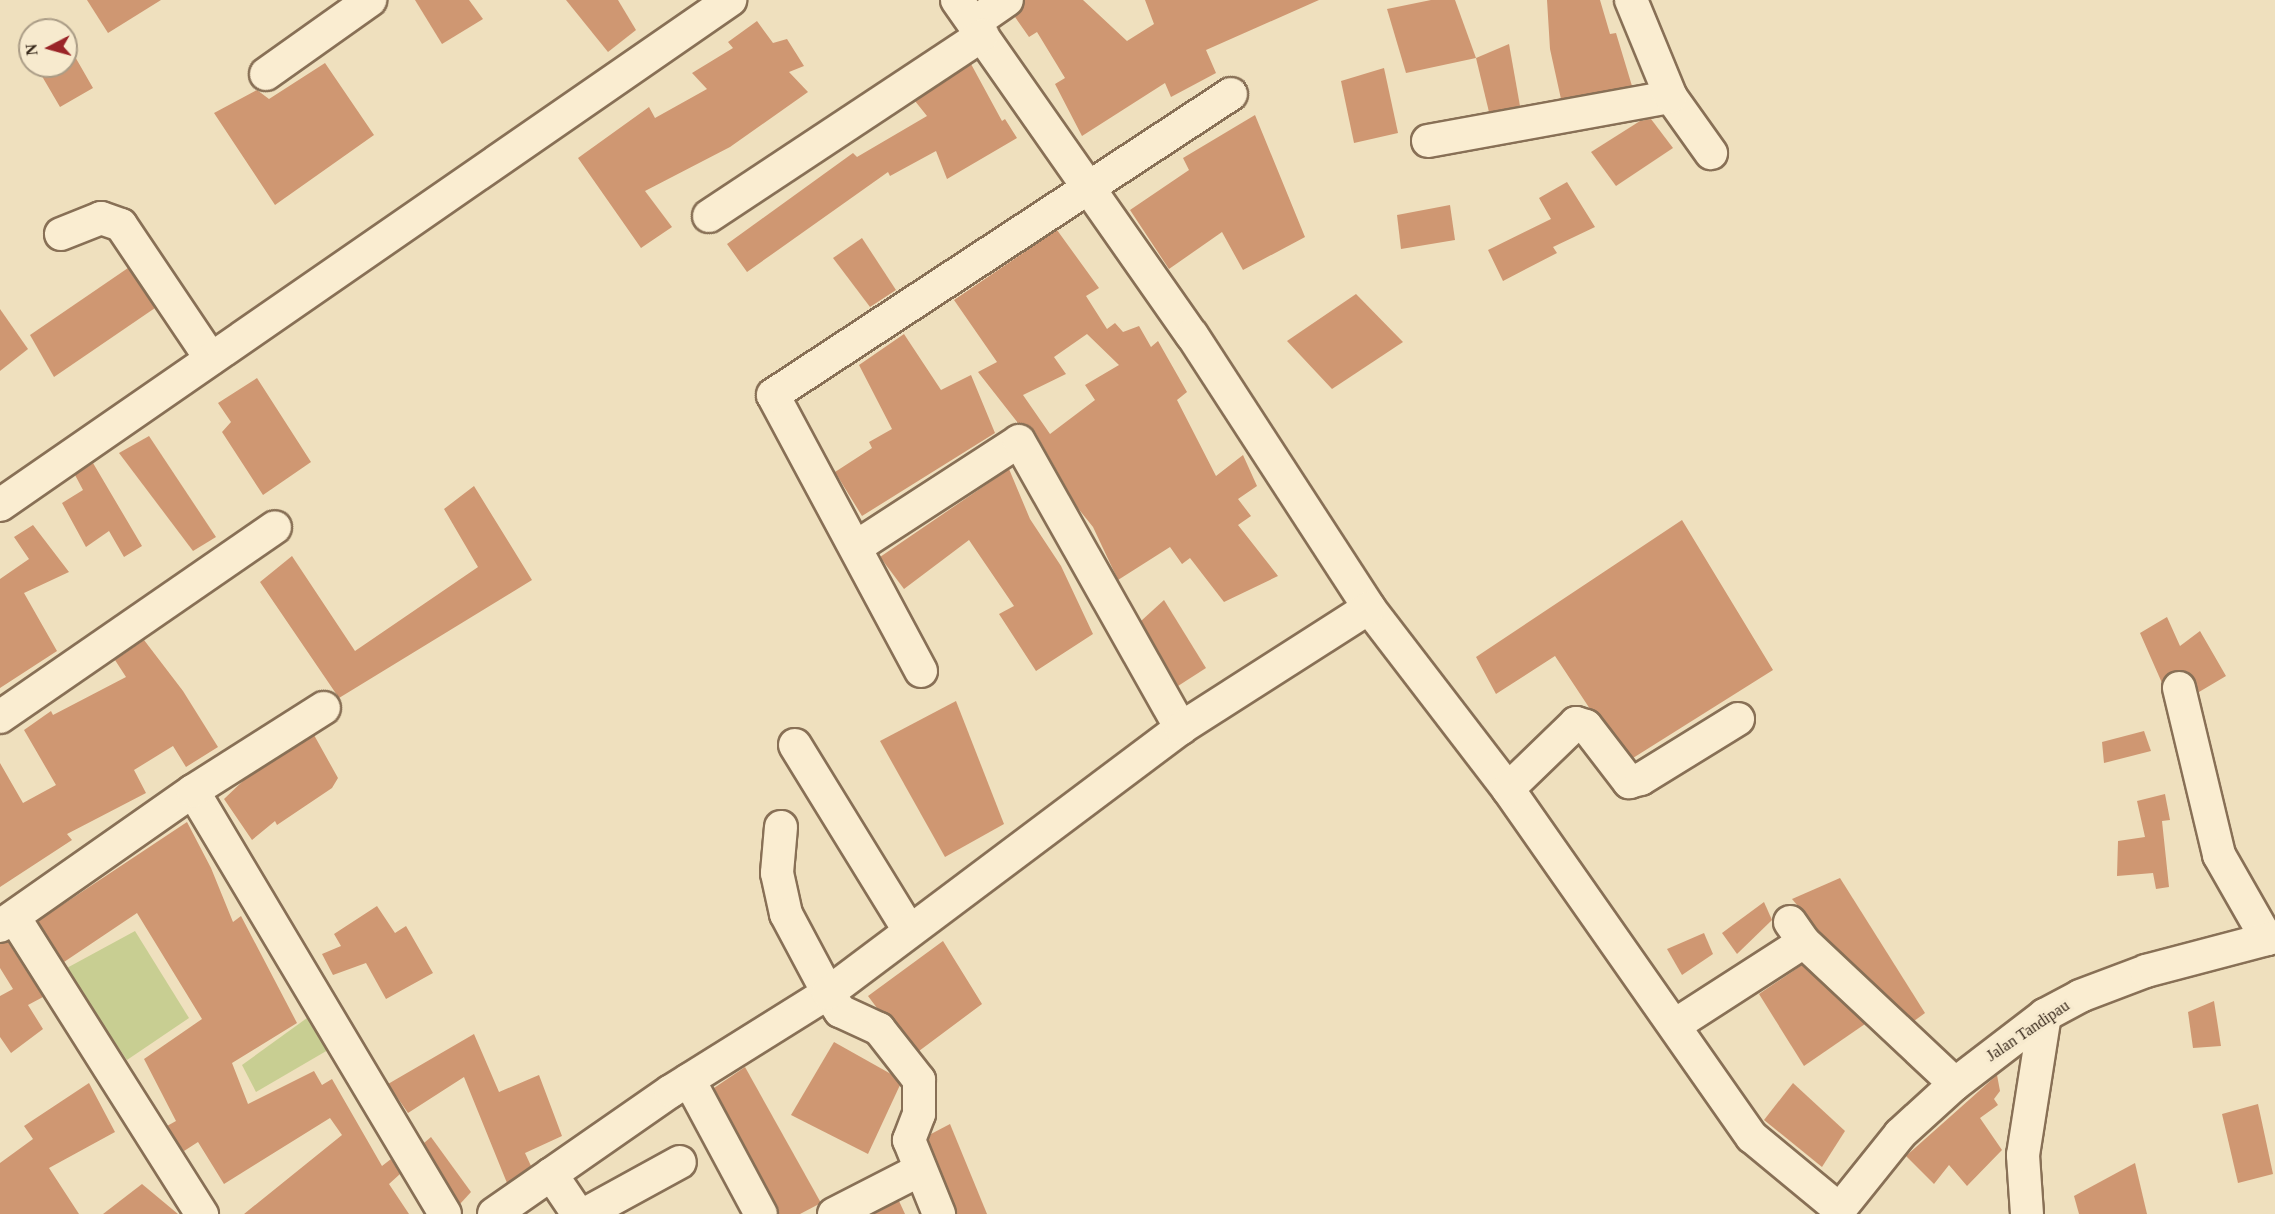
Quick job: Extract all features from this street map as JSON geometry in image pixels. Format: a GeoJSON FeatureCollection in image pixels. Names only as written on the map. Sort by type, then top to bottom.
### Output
{"type":"FeatureCollection","features":[{"type":"Feature","properties":{"kind":"street"},"geometry":{"type":"LineString","coordinates":[[266,74],[370,0]]}},
{"type":"Feature","properties":{"kind":"street"},"geometry":{"type":"LineString","coordinates":[[0,505],[730,0]]}},
{"type":"Feature","properties":{"kind":"street"},"geometry":{"type":"LineString","coordinates":[[709,216],[971,19],[1007,0]]}},
{"type":"Feature","properties":{"kind":"street"},"geometry":{"type":"LineString","coordinates":[[1631,0],[1671,97],[1711,153]]}},
{"type":"Feature","properties":{"kind":"street"},"geometry":{"type":"LineString","coordinates":[[971,19],[1192,335],[1369,608],[1508,789],[1676,1025],[1752,1137],[1837,1212]]}},
{"type":"Feature","properties":{"kind":"street"},"geometry":{"type":"LineString","coordinates":[[921,671],[773,396],[1088,185],[1231,94]]}},
{"type":"Feature","properties":{"kind":"street"},"geometry":{"type":"LineString","coordinates":[[1428,141],[1671,97]]}},
{"type":"Feature","properties":{"kind":"street"},"geometry":{"type":"LineString","coordinates":[[61,234],[101,218],[121,225],[211,359]]}},
{"type":"Feature","properties":{"kind":"street"},"geometry":{"type":"LineString","coordinates":[[856,547],[1019,441],[1181,728]]}},
{"type":"Feature","properties":{"kind":"street"},"geometry":{"type":"LineString","coordinates":[[0,717],[275,527]]}},
{"type":"Feature","properties":{"kind":"street"},"geometry":{"type":"LineString","coordinates":[[494,1214],[689,1080],[828,993],[1181,728],[1369,608]]}},
{"type":"Feature","properties":{"kind":"street"},"geometry":{"type":"LineString","coordinates":[[2179,688],[2219,855],[2271,938]]}},
{"type":"Feature","properties":{"kind":"street"},"geometry":{"type":"LineString","coordinates":[[202,1214],[7,921],[193,791],[324,708]]}},
{"type":"Feature","properties":{"kind":"street"},"geometry":{"type":"LineString","coordinates":[[1508,789],[1576,723],[1586,726],[1629,782],[1641,778],[1738,719]]}},
{"type":"Feature","properties":{"kind":"street"},"geometry":{"type":"LineString","coordinates":[[795,745],[909,930]]}},
{"type":"Feature","properties":{"kind":"street"},"geometry":{"type":"LineString","coordinates":[[193,791],[445,1214]]}},
{"type":"Feature","properties":{"kind":"street"},"geometry":{"type":"LineString","coordinates":[[781,827],[777,873],[786,914],[828,993],[840,1011],[879,1029],[919,1080],[919,1114],[909,1140],[939,1214]]}},
{"type":"Feature","properties":{"kind":"street"},"geometry":{"type":"LineString","coordinates":[[1676,1025],[1797,932],[1955,1084]]}},
{"type":"Feature","properties":{"kind":"street","name":"Jalan Tandipau"},"geometry":{"type":"LineString","coordinates":[[1837,1212],[1900,1134],[1955,1084],[2045,1015],[2080,996],[2146,971],[2271,938]]}},
{"type":"Feature","properties":{"kind":"street"},"geometry":{"type":"LineString","coordinates":[[2026,1214],[2024,1155],[2045,1015]]}},
{"type":"Feature","properties":{"kind":"street"},"geometry":{"type":"LineString","coordinates":[[689,1080],[761,1214]]}},
{"type":"Feature","properties":{"kind":"street"},"geometry":{"type":"LineString","coordinates":[[585,1214],[681,1162]]}},
{"type":"Feature","properties":{"kind":"street"},"geometry":{"type":"LineString","coordinates":[[834,1214],[920,1170]]}},
{"type":"Feature","properties":{"kind":"street"},"geometry":{"type":"LineString","coordinates":[[552,1174],[578,1214]]}},
{"type":"Feature","properties":{"kind":"green space"},"geometry":{"type":"Polygon","coordinates":[[[135,931],[189,1018],[127,1060],[65,969],[135,931]]]}},
{"type":"Feature","properties":{"kind":"green space"},"geometry":{"type":"Polygon","coordinates":[[[307,1018],[328,1050],[256,1092],[242,1065],[307,1018]]]}},
{"type":"Feature","properties":{"kind":"building"},"geometry":{"type":"Polygon","coordinates":[[[87,0],[161,0],[108,33],[87,0]]]}},
{"type":"Feature","properties":{"kind":"building"},"geometry":{"type":"Polygon","coordinates":[[[415,0],[469,0],[483,19],[442,44],[415,0]]]}},
{"type":"Feature","properties":{"kind":"building"},"geometry":{"type":"Polygon","coordinates":[[[566,0],[618,0],[636,30],[608,52],[566,0]]]}},
{"type":"Feature","properties":{"kind":"building"},"geometry":{"type":"Polygon","coordinates":[[[1025,0],[1083,0],[1127,41],[1154,24],[1145,0],[1319,0],[1206,50],[1216,73],[1171,97],[1165,83],[1082,136],[1055,84],[1065,78],[1037,32],[1029,37],[1015,17],[1025,0]]]}},
{"type":"Feature","properties":{"kind":"building"},"geometry":{"type":"Polygon","coordinates":[[[1431,0],[1455,0],[1476,58],[1406,73],[1387,9],[1431,0]]]}},
{"type":"Feature","properties":{"kind":"building"},"geometry":{"type":"Polygon","coordinates":[[[1547,0],[1600,0],[1610,34],[1616,33],[1632,86],[1561,99],[1550,49],[1547,0]]]}},
{"type":"Feature","properties":{"kind":"building"},"geometry":{"type":"Polygon","coordinates":[[[757,21],[773,43],[787,39],[804,66],[789,72],[808,92],[730,147],[645,191],[672,227],[641,248],[578,158],[649,107],[655,118],[707,89],[692,73],[733,48],[728,42],[757,21]]]}},
{"type":"Feature","properties":{"kind":"building"},"geometry":{"type":"Polygon","coordinates":[[[1509,44],[1520,106],[1489,112],[1476,58],[1509,44]]]}},
{"type":"Feature","properties":{"kind":"building"},"geometry":{"type":"Polygon","coordinates":[[[78,62],[93,88],[60,107],[43,78],[78,78],[78,62]]]}},
{"type":"Feature","properties":{"kind":"building"},"geometry":{"type":"Polygon","coordinates":[[[325,63],[374,135],[275,205],[214,113],[257,90],[269,99],[325,63]]]}},
{"type":"Feature","properties":{"kind":"building"},"geometry":{"type":"Polygon","coordinates":[[[971,64],[1002,121],[1005,119],[1017,138],[947,179],[936,151],[890,176],[888,172],[747,272],[727,244],[853,153],[857,157],[927,116],[915,101],[971,64]]]}},
{"type":"Feature","properties":{"kind":"building"},"geometry":{"type":"Polygon","coordinates":[[[1384,68],[1398,133],[1354,143],[1341,81],[1384,68]]]}},
{"type":"Feature","properties":{"kind":"building"},"geometry":{"type":"Polygon","coordinates":[[[1255,115],[1305,237],[1243,270],[1222,232],[1169,269],[1130,210],[1189,170],[1183,158],[1255,115]]]}},
{"type":"Feature","properties":{"kind":"building"},"geometry":{"type":"Polygon","coordinates":[[[1651,119],[1673,148],[1616,186],[1591,152],[1640,121],[1651,119]]]}},
{"type":"Feature","properties":{"kind":"building"},"geometry":{"type":"Polygon","coordinates":[[[1567,182],[1595,227],[1553,247],[1557,253],[1503,281],[1488,250],[1551,219],[1539,198],[1567,182]]]}},
{"type":"Feature","properties":{"kind":"building"},"geometry":{"type":"Polygon","coordinates":[[[1450,205],[1455,240],[1401,249],[1397,215],[1450,205]]]}},
{"type":"Feature","properties":{"kind":"building"},"geometry":{"type":"Polygon","coordinates":[[[1057,230],[1099,288],[1086,296],[1107,329],[1115,323],[1123,332],[1139,326],[1151,347],[1158,341],[1187,392],[1177,400],[1216,476],[1243,455],[1257,486],[1238,499],[1251,516],[1238,525],[1278,576],[1224,602],[1190,558],[1182,564],[1170,547],[1118,580],[1093,527],[1077,507],[1035,432],[1018,423],[978,372],[997,362],[954,300],[1057,230]],[[1087,334],[1054,357],[1066,374],[1023,395],[1050,434],[1095,400],[1085,385],[1119,365],[1087,334]]]}},
{"type":"Feature","properties":{"kind":"building"},"geometry":{"type":"Polygon","coordinates":[[[862,238],[896,290],[870,307],[833,258],[862,238]]]}},
{"type":"Feature","properties":{"kind":"building"},"geometry":{"type":"Polygon","coordinates":[[[128,268],[155,308],[54,377],[30,335],[128,268]]]}},
{"type":"Feature","properties":{"kind":"building"},"geometry":{"type":"Polygon","coordinates":[[[1356,294],[1403,342],[1332,389],[1287,341],[1356,294]]]}},
{"type":"Feature","properties":{"kind":"building"},"geometry":{"type":"Polygon","coordinates":[[[0,309],[28,349],[0,371],[0,309]]]}},
{"type":"Feature","properties":{"kind":"building"},"geometry":{"type":"Polygon","coordinates":[[[904,334],[941,390],[971,375],[995,433],[862,516],[835,472],[872,448],[869,442],[892,429],[859,365],[904,334]]]}},
{"type":"Feature","properties":{"kind":"building"},"geometry":{"type":"Polygon","coordinates":[[[257,378],[311,462],[263,495],[222,432],[231,422],[218,403],[257,378]]]}},
{"type":"Feature","properties":{"kind":"building"},"geometry":{"type":"Polygon","coordinates":[[[149,436],[216,537],[193,551],[119,453],[149,436]]]}},
{"type":"Feature","properties":{"kind":"building"},"geometry":{"type":"Polygon","coordinates":[[[93,463],[142,546],[124,557],[109,531],[86,547],[62,503],[83,490],[75,475],[93,463]]]}},
{"type":"Feature","properties":{"kind":"building"},"geometry":{"type":"Polygon","coordinates":[[[1009,469],[1030,519],[1061,566],[1093,634],[1036,671],[999,614],[1014,606],[969,540],[904,589],[880,557],[1009,469]]]}},
{"type":"Feature","properties":{"kind":"building"},"geometry":{"type":"Polygon","coordinates":[[[474,486],[532,580],[339,698],[260,582],[292,556],[355,651],[478,567],[444,509],[474,486]]]}},
{"type":"Feature","properties":{"kind":"building"},"geometry":{"type":"Polygon","coordinates":[[[1682,520],[1773,670],[1633,758],[1600,715],[1590,709],[1555,656],[1496,694],[1476,657],[1682,520]]]}},
{"type":"Feature","properties":{"kind":"building"},"geometry":{"type":"Polygon","coordinates":[[[33,525],[69,572],[24,593],[57,651],[0,688],[0,579],[29,559],[14,537],[33,525]]]}},
{"type":"Feature","properties":{"kind":"building"},"geometry":{"type":"Polygon","coordinates":[[[1164,600],[1206,668],[1178,686],[1141,621],[1164,600]]]}},
{"type":"Feature","properties":{"kind":"building"},"geometry":{"type":"Polygon","coordinates":[[[2167,617],[2180,646],[2200,631],[2226,676],[2199,692],[2192,676],[2184,671],[2167,675],[2162,683],[2140,633],[2167,617]]]}},
{"type":"Feature","properties":{"kind":"building"},"geometry":{"type":"Polygon","coordinates":[[[144,640],[183,691],[218,747],[186,767],[173,746],[134,770],[146,793],[67,834],[72,840],[0,887],[0,763],[23,803],[56,785],[24,730],[51,711],[53,715],[126,677],[115,660],[144,640]]]}},
{"type":"Feature","properties":{"kind":"building"},"geometry":{"type":"Polygon","coordinates":[[[956,701],[1004,824],[945,857],[880,741],[956,701]]]}},
{"type":"Feature","properties":{"kind":"building"},"geometry":{"type":"Polygon","coordinates":[[[2144,731],[2151,751],[2104,763],[2102,742],[2144,731]]]}},
{"type":"Feature","properties":{"kind":"building"},"geometry":{"type":"Polygon","coordinates":[[[314,735],[338,778],[332,788],[277,825],[275,821],[252,840],[224,799],[245,779],[314,735]]]}},
{"type":"Feature","properties":{"kind":"building"},"geometry":{"type":"Polygon","coordinates":[[[2165,794],[2170,820],[2162,821],[2169,887],[2156,889],[2153,873],[2117,876],[2118,841],[2145,837],[2137,801],[2165,794]]]}},
{"type":"Feature","properties":{"kind":"building"},"geometry":{"type":"Polygon","coordinates":[[[187,822],[211,868],[233,922],[241,916],[297,1023],[232,1063],[248,1104],[314,1071],[322,1085],[332,1079],[382,1166],[391,1159],[400,1174],[389,1184],[409,1214],[244,1214],[342,1135],[330,1118],[224,1184],[198,1142],[184,1151],[167,1126],[176,1121],[144,1059],[202,1019],[137,913],[64,962],[38,921],[187,822]]]}},
{"type":"Feature","properties":{"kind":"building"},"geometry":{"type":"Polygon","coordinates":[[[1840,878],[1925,1013],[1914,1021],[1818,930],[1792,899],[1840,878]]]}},
{"type":"Feature","properties":{"kind":"building"},"geometry":{"type":"Polygon","coordinates":[[[1764,902],[1772,920],[1737,954],[1722,933],[1764,902]]]}},
{"type":"Feature","properties":{"kind":"building"},"geometry":{"type":"Polygon","coordinates":[[[377,906],[395,933],[406,926],[433,973],[386,999],[366,963],[333,975],[322,954],[341,946],[334,934],[377,906]]]}},
{"type":"Feature","properties":{"kind":"building"},"geometry":{"type":"Polygon","coordinates":[[[1704,933],[1713,954],[1682,975],[1667,949],[1704,933]]]}},
{"type":"Feature","properties":{"kind":"building"},"geometry":{"type":"Polygon","coordinates":[[[943,941],[982,1004],[919,1051],[893,1018],[877,1008],[868,996],[943,941]]]}},
{"type":"Feature","properties":{"kind":"building"},"geometry":{"type":"Polygon","coordinates":[[[8,942],[43,997],[28,1005],[43,1029],[11,1053],[0,1037],[0,996],[13,989],[0,968],[0,944],[8,942]]]}},
{"type":"Feature","properties":{"kind":"building"},"geometry":{"type":"Polygon","coordinates":[[[1802,965],[1865,1024],[1804,1066],[1759,994],[1802,965]]]}},
{"type":"Feature","properties":{"kind":"building"},"geometry":{"type":"Polygon","coordinates":[[[2214,1001],[2221,1046],[2193,1048],[2188,1012],[2214,1001]]]}},
{"type":"Feature","properties":{"kind":"building"},"geometry":{"type":"Polygon","coordinates":[[[474,1034],[499,1092],[539,1075],[562,1136],[525,1153],[531,1166],[507,1183],[464,1077],[408,1113],[388,1084],[474,1034]]]}},
{"type":"Feature","properties":{"kind":"building"},"geometry":{"type":"Polygon","coordinates":[[[834,1042],[891,1074],[900,1085],[868,1154],[791,1115],[834,1042]]]}},
{"type":"Feature","properties":{"kind":"building"},"geometry":{"type":"Polygon","coordinates":[[[745,1067],[821,1203],[800,1214],[779,1214],[714,1088],[745,1067]]]}},
{"type":"Feature","properties":{"kind":"building"},"geometry":{"type":"Polygon","coordinates":[[[1997,1075],[2000,1091],[1994,1099],[1998,1105],[1980,1118],[2002,1150],[1967,1186],[1949,1165],[1934,1184],[1906,1156],[1997,1075]]]}},
{"type":"Feature","properties":{"kind":"building"},"geometry":{"type":"Polygon","coordinates":[[[89,1083],[115,1132],[49,1168],[79,1214],[0,1214],[0,1163],[33,1139],[24,1126],[89,1083]]]}},
{"type":"Feature","properties":{"kind":"building"},"geometry":{"type":"Polygon","coordinates":[[[1793,1083],[1845,1131],[1822,1167],[1764,1120],[1793,1083]]]}},
{"type":"Feature","properties":{"kind":"building"},"geometry":{"type":"Polygon","coordinates":[[[2258,1104],[2273,1174],[2238,1183],[2222,1114],[2258,1104]]]}},
{"type":"Feature","properties":{"kind":"building"},"geometry":{"type":"Polygon","coordinates":[[[950,1124],[987,1214],[957,1214],[928,1140],[931,1134],[950,1124]]]}},
{"type":"Feature","properties":{"kind":"building"},"geometry":{"type":"Polygon","coordinates":[[[431,1137],[471,1192],[460,1204],[424,1143],[431,1137]]]}},
{"type":"Feature","properties":{"kind":"building"},"geometry":{"type":"Polygon","coordinates":[[[2135,1163],[2147,1214],[2079,1214],[2074,1196],[2135,1163]]]}},
{"type":"Feature","properties":{"kind":"building"},"geometry":{"type":"Polygon","coordinates":[[[142,1184],[178,1214],[103,1214],[142,1184]]]}},
{"type":"Feature","properties":{"kind":"building"},"geometry":{"type":"Polygon","coordinates":[[[899,1201],[905,1214],[874,1214],[899,1201]]]}}]}
